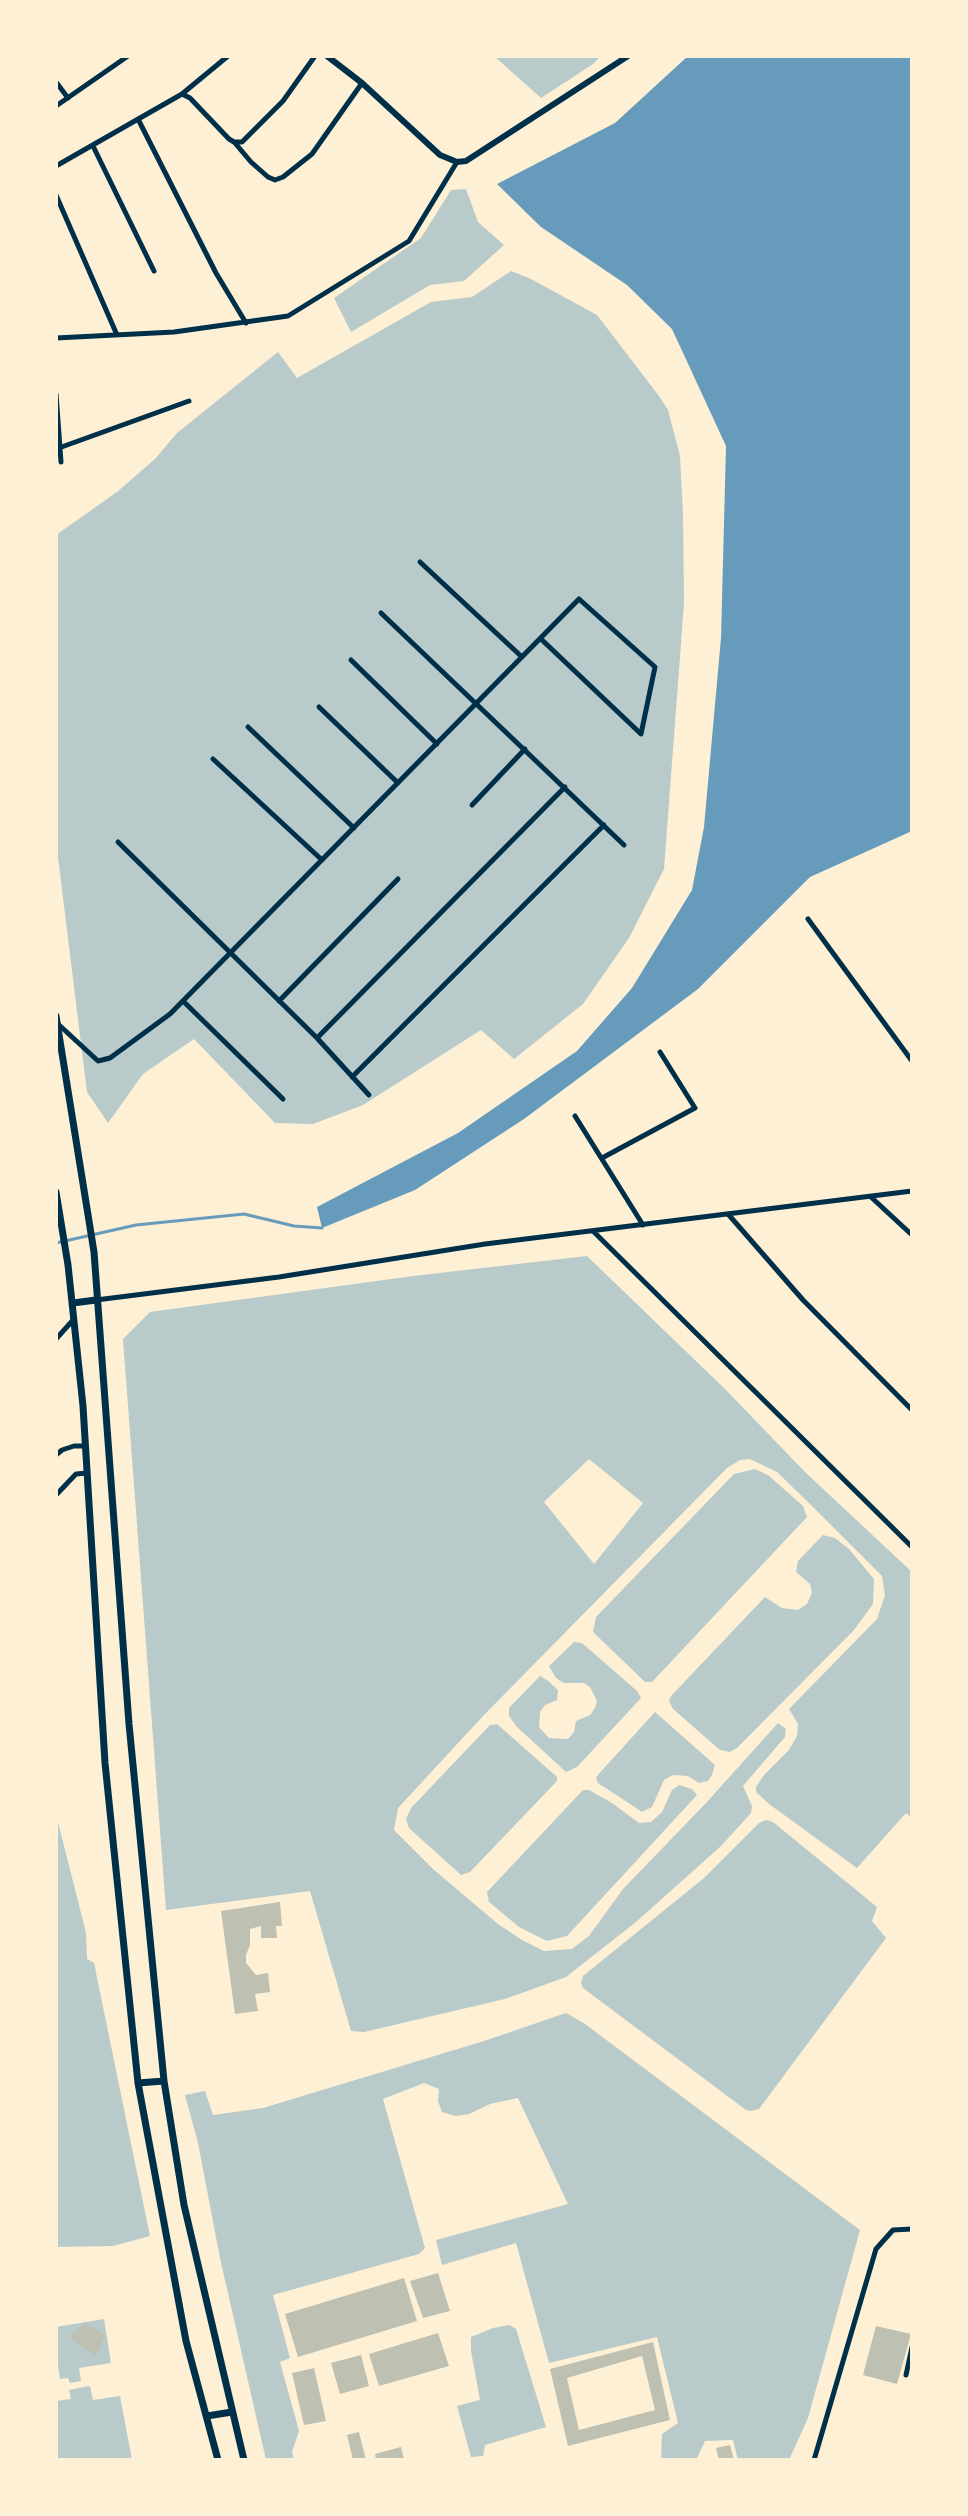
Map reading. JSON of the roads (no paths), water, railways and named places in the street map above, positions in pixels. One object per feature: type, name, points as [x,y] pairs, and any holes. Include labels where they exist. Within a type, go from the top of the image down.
[{"type":"main road","points":[[56,1016],[94,1252],[129,1724],[164,2081],[184,2205],[244,2460]]},
{"type":"main road","points":[[56,1192],[73,1303],[88,1473],[105,1763],[138,2083],[186,2341],[218,2460]]},
{"type":"main road","points":[[73,1303],[96,1300]]},
{"type":"main road","points":[[138,2083],[164,2081]]},
{"type":"main road","points":[[207,2416],[232,2412]]},
{"type":"street","points":[[56,166],[182,94],[228,56]]},
{"type":"street","points":[[234,142],[242,142],[283,101],[315,56]]},
{"type":"street","points":[[327,56],[362,83],[440,155],[457,162],[466,161],[628,56]]},
{"type":"street","points":[[56,106],[126,57]]},
{"type":"street","points":[[56,82],[68,98]]},
{"type":"street","points":[[182,94],[190,98],[260,172],[275,180],[312,154],[362,83]]},
{"type":"street","points":[[138,119],[216,273],[246,323]]},
{"type":"street","points":[[93,146],[154,271]]},
{"type":"street","points":[[56,338],[174,332],[288,316],[409,241],[457,162]]},
{"type":"street","points":[[56,195],[117,335]]},
{"type":"street","points":[[56,394],[61,462]]},
{"type":"street","points":[[58,448],[189,401]]},
{"type":"street","points":[[420,562],[522,657]]},
{"type":"street","points":[[57,1023],[98,1061],[110,1058],[170,1014],[579,599],[655,667],[641,734],[541,639]]},
{"type":"street","points":[[381,613],[624,845]]},
{"type":"street","points":[[351,660],[437,744]]},
{"type":"street","points":[[319,707],[398,783]]},
{"type":"street","points":[[248,727],[354,828]]},
{"type":"street","points":[[472,805],[525,749]]},
{"type":"street","points":[[213,759],[322,860]]},
{"type":"street","points":[[317,1038],[565,787]]},
{"type":"street","points":[[352,1077],[604,825]]},
{"type":"street","points":[[118,842],[317,1038],[369,1095]]},
{"type":"street","points":[[279,1001],[398,879]]},
{"type":"street","points":[[808,919],[912,1061]]},
{"type":"street","points":[[183,1001],[283,1099]]},
{"type":"street","points":[[602,1158],[695,1108],[660,1052]]},
{"type":"street","points":[[575,1116],[643,1225]]},
{"type":"street","points":[[96,1300],[279,1277],[485,1244],[912,1191]]},
{"type":"street","points":[[871,1197],[912,1235]]},
{"type":"street","points":[[728,1214],[803,1300],[912,1410]]},
{"type":"street","points":[[594,1231],[912,1547]]},
{"type":"street","points":[[56,1339],[74,1319]]},
{"type":"street","points":[[56,1455],[59,1449],[86,1446]]},
{"type":"street","points":[[56,1495],[76,1474],[88,1473]]},
{"type":"street","points":[[814,2460],[876,2249],[893,2230],[912,2229]]},
{"type":"street","points":[[906,2375],[912,2347]]},
{"type":"water","points":[[688,56],[912,56],[912,831],[810,877],[698,989],[524,1119],[415,1190],[322,1228],[317,1207],[458,1133],[577,1051],[632,988],[692,890],[704,827],[721,638],[726,446],[672,329],[627,285],[541,227],[497,184],[615,123]]},
{"type":"waterway","points":[[56,1243],[136,1225],[244,1214],[294,1226],[322,1228]]}]
